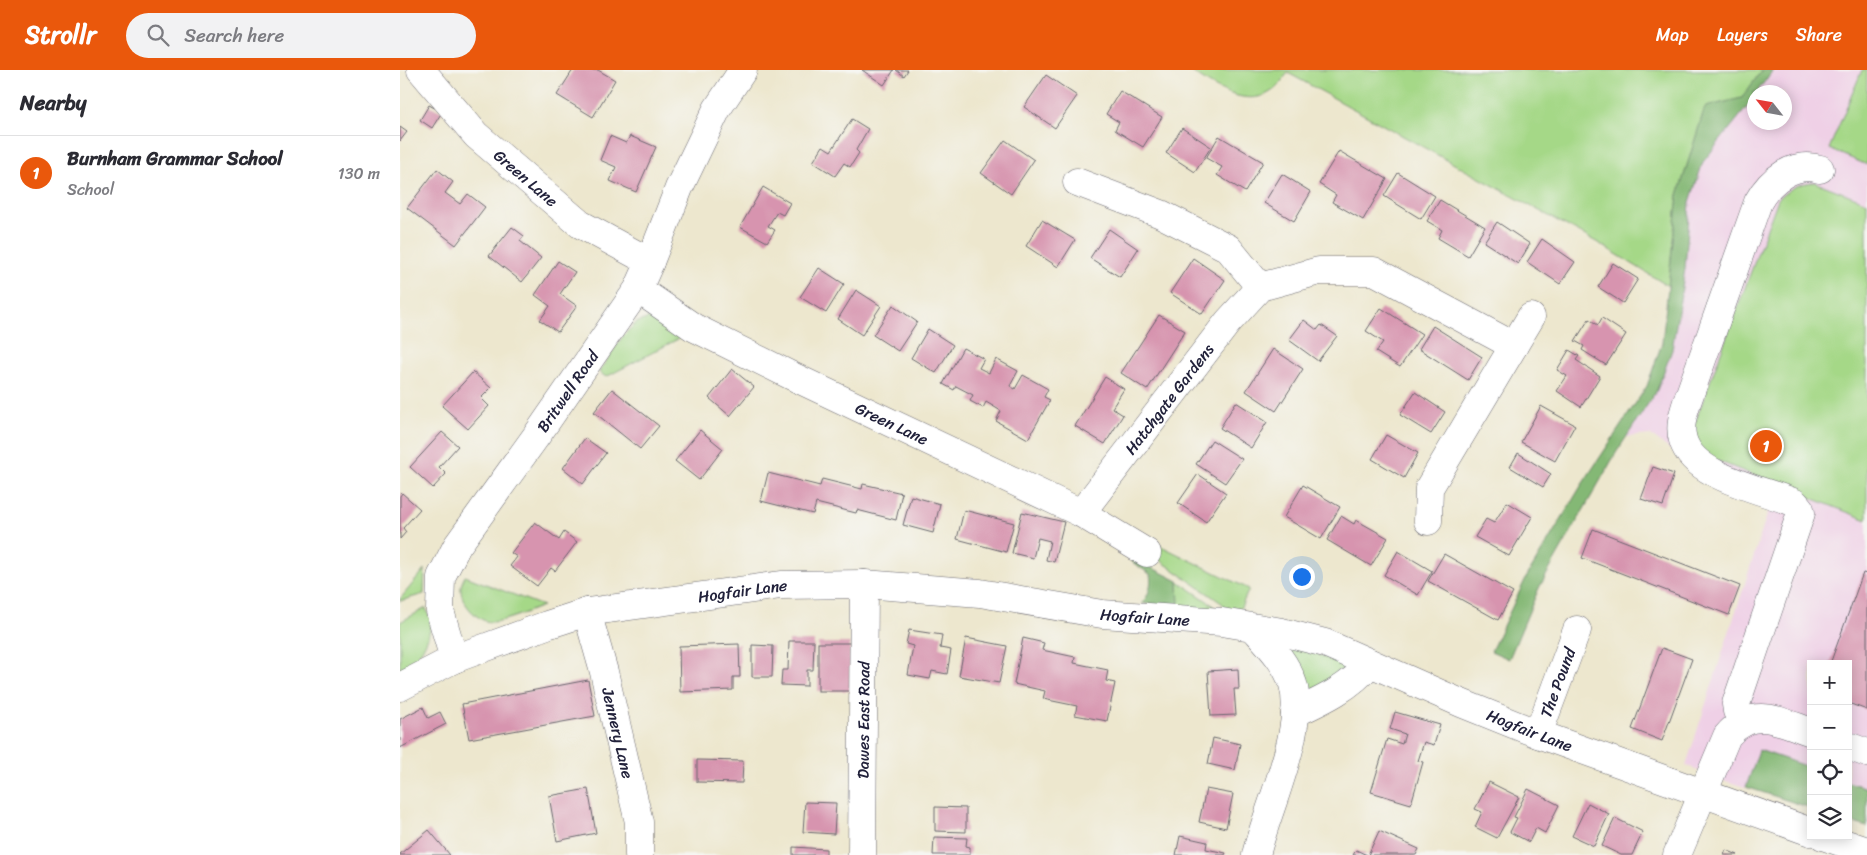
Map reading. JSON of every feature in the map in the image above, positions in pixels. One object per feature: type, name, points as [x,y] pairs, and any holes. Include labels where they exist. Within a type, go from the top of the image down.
[{"type":"street","name":"Green Lane","points":[[421,70],[476,135],[580,224],[650,262]]},
{"type":"street","name":"Britwell Road","points":[[454,659],[440,611],[441,577],[457,546],[638,289],[679,188],[717,110],[743,70]]},
{"type":"street","points":[[1743,722],[1737,711],[1736,704],[1801,513],[1795,503],[1718,475],[1704,467],[1686,447],[1683,440],[1682,421],[1687,402],[1758,202],[1770,185],[1785,173],[1804,166],[1820,169]]},
{"type":"street","points":[[1077,182],[1161,214],[1228,248],[1260,287],[1318,271],[1374,271],[1514,346]]},
{"type":"street","name":"Hatchgate Gardens","points":[[1081,513],[1228,322],[1260,287]]},
{"type":"street","name":"Green Lane","points":[[638,289],[694,327],[792,376],[1081,513],[1147,553]]},
{"type":"street","points":[[1428,521],[1428,488],[1531,317]]},
{"type":"street","name":"Hogfair Lane","points":[[454,659],[547,624],[587,612],[780,585],[864,584],[980,593],[1102,614],[1222,622],[1302,636],[1324,643],[1461,703],[1538,734],[1807,831]]},
{"type":"street","name":"Dawes East Road","points":[[862,855],[864,584]]},
{"type":"street","name":"Jennery Lane","points":[[587,612],[604,672],[639,822],[639,855]]},
{"type":"street","points":[[1254,628],[1277,654],[1288,672],[1293,684],[1295,713],[1287,756],[1256,855]]},
{"type":"street","name":"The Pound","points":[[1538,734],[1577,630]]},
{"type":"street","points":[[400,687],[454,659]]},
{"type":"street","points":[[1295,713],[1345,686],[1360,676],[1370,663]]},
{"type":"street","points":[[1677,855],[1727,736],[1743,722],[1763,717],[1807,731]]},
{"type":"street","points":[[1852,747],[1867,753]]},
{"type":"street","points":[[1834,840],[1867,852]]},
{"type":"shaded area","points":[[1773,70],[1867,70],[1867,827],[1852,822],[1852,660],[1807,660],[1807,807],[1710,776],[1686,765],[1770,506],[1678,455],[1650,435],[1627,437],[1657,390],[1685,269],[1690,202],[1703,162],[1747,106],[1747,130],[1792,130],[1792,85],[1762,85]]},
{"type":"green space","points":[[1189,70],[1762,70],[1751,85],[1747,85],[1747,91],[1742,98],[1705,107],[1678,195],[1668,286],[1600,244],[1288,73],[1276,88],[1265,95],[1254,98],[1231,94]]},
{"type":"green space","points":[[1762,70],[1773,70],[1762,85],[1751,85]]},
{"type":"green space","points":[[1862,70],[1867,70],[1867,165],[1829,149]]},
{"type":"green space","points":[[1747,91],[1747,107],[1703,162],[1690,202],[1685,269],[1672,350],[1657,390],[1616,453],[1539,588],[1509,659],[1491,651],[1526,578],[1581,486],[1647,386],[1662,343],[1678,195],[1705,107],[1742,98]]},
{"type":"green space","points":[[1815,182],[1867,202],[1867,520],[1705,456],[1691,433],[1778,199],[1795,187]]},
{"type":"green space","points":[[654,316],[690,331],[606,377],[599,372],[623,336],[636,323]]},
{"type":"green space","points":[[1157,544],[1249,589],[1238,614],[1227,612],[1223,604],[1151,554]]},
{"type":"green space","points":[[1129,560],[1139,561],[1178,581],[1179,609],[1142,603],[1149,590],[1150,574]]},
{"type":"green space","points":[[425,569],[424,594],[400,601],[400,599]]},
{"type":"green space","points":[[465,576],[543,606],[503,620],[486,621],[471,611],[464,600],[461,588]]},
{"type":"green space","points":[[1178,581],[1213,605],[1217,611],[1179,609]]},
{"type":"green space","points":[[426,608],[430,619],[430,626],[426,642],[412,663],[400,673],[400,622]]},
{"type":"green space","points":[[1294,645],[1345,665],[1345,668],[1318,688],[1312,690],[1307,686],[1288,648]]},
{"type":"green space","points":[[1759,750],[1807,767],[1807,807],[1746,787]]},
{"type":"green space","points":[[1852,783],[1867,788],[1867,827],[1852,822]]},
{"type":"building","points":[[573,70],[598,70],[615,80],[593,117],[557,95]]},
{"type":"building","points":[[862,70],[894,70],[884,85]]},
{"type":"building","points":[[896,70],[908,70],[904,76]]},
{"type":"building","points":[[1046,75],[1077,96],[1055,128],[1024,107]]},
{"type":"building","points":[[1120,91],[1162,117],[1143,147],[1115,130],[1119,122],[1106,114]]},
{"type":"building","points":[[429,105],[442,112],[432,128],[420,120]]},
{"type":"building","points":[[852,119],[868,129],[856,150],[859,153],[850,167],[844,163],[835,176],[813,162],[823,146],[831,151]]},
{"type":"building","points":[[400,127],[407,132],[400,141]]},
{"type":"building","points":[[1182,128],[1211,147],[1195,172],[1166,153]]},
{"type":"building","points":[[610,136],[626,143],[630,136],[656,147],[636,192],[610,181],[616,167],[600,160]]},
{"type":"building","points":[[1219,136],[1263,162],[1245,192],[1217,175],[1222,167],[1206,158]]},
{"type":"building","points":[[1005,140],[1034,160],[1011,194],[981,173]]},
{"type":"building","points":[[1339,151],[1387,179],[1363,220],[1332,202],[1336,195],[1319,184]]},
{"type":"building","points":[[437,169],[453,182],[445,193],[460,204],[468,194],[485,207],[456,245],[407,208]]},
{"type":"building","points":[[1398,173],[1435,196],[1421,219],[1384,196]]},
{"type":"building","points":[[1282,174],[1311,192],[1294,221],[1264,203]]},
{"type":"building","points":[[763,187],[790,203],[783,215],[777,212],[768,226],[775,230],[767,242],[740,227]]},
{"type":"building","points":[[1440,200],[1485,227],[1468,256],[1438,238],[1442,230],[1427,221]]},
{"type":"building","points":[[1042,220],[1075,240],[1058,267],[1026,246]]},
{"type":"building","points":[[1497,222],[1530,244],[1518,264],[1484,242]]},
{"type":"building","points":[[512,227],[524,236],[520,241],[541,258],[522,282],[489,256]]},
{"type":"building","points":[[1109,229],[1138,249],[1120,277],[1090,258]]},
{"type":"building","points":[[1542,239],[1575,262],[1560,284],[1527,262]]},
{"type":"building","points":[[1193,258],[1225,280],[1202,314],[1170,293]]},
{"type":"building","points":[[558,261],[575,272],[560,294],[577,306],[558,332],[540,320],[550,306],[535,295]]},
{"type":"building","points":[[1613,263],[1638,279],[1623,303],[1598,287]]},
{"type":"building","points":[[819,268],[844,284],[826,313],[800,297]]},
{"type":"building","points":[[856,290],[881,306],[862,335],[838,319]]},
{"type":"building","points":[[893,305],[917,322],[898,351],[873,335]]},
{"type":"building","points":[[1381,308],[1422,334],[1400,367],[1376,352],[1383,342],[1366,331]]},
{"type":"building","points":[[1159,315],[1185,331],[1147,390],[1121,373]]},
{"type":"building","points":[[1602,318],[1626,334],[1606,365],[1582,350],[1584,346],[1575,341],[1589,319],[1598,325]]},
{"type":"building","points":[[1304,320],[1317,330],[1321,325],[1337,336],[1318,361],[1289,340]]},
{"type":"building","points":[[1433,326],[1482,357],[1468,380],[1419,349]]},
{"type":"building","points":[[928,329],[953,345],[936,373],[911,358]]},
{"type":"building","points":[[963,348],[984,359],[979,368],[989,373],[996,359],[1018,371],[1010,386],[1015,389],[1023,375],[1048,389],[1044,397],[1050,400],[1028,439],[996,421],[1001,411],[986,402],[983,408],[970,401],[973,395],[956,386],[954,390],[943,384]]},
{"type":"building","points":[[1273,349],[1303,369],[1276,411],[1246,391]]},
{"type":"building","points":[[1569,350],[1579,356],[1576,360],[1600,376],[1581,407],[1557,391],[1567,376],[1557,370]]},
{"type":"building","points":[[732,369],[754,387],[730,416],[709,398]]},
{"type":"building","points":[[473,372],[491,388],[481,398],[489,406],[468,429],[442,406]]},
{"type":"building","points":[[1105,377],[1124,389],[1112,408],[1123,415],[1105,444],[1075,426]]},
{"type":"building","points":[[612,389],[659,426],[640,449],[594,412]]},
{"type":"building","points":[[1415,392],[1445,412],[1431,434],[1400,415]]},
{"type":"building","points":[[1236,402],[1267,422],[1251,448],[1220,428]]},
{"type":"building","points":[[1541,406],[1575,425],[1555,461],[1521,442]]},
{"type":"building","points":[[700,430],[723,449],[699,480],[675,461]]},
{"type":"building","points":[[442,432],[458,446],[439,467],[446,474],[433,488],[410,467]]},
{"type":"building","points":[[1386,435],[1418,453],[1404,478],[1372,459]]},
{"type":"building","points":[[585,438],[606,453],[583,484],[563,468]]},
{"type":"building","points":[[1212,440],[1242,459],[1225,483],[1196,464]]},
{"type":"building","points":[[1518,453],[1551,474],[1543,487],[1510,467]]},
{"type":"building","points":[[1653,467],[1674,474],[1663,506],[1641,499]]},
{"type":"building","points":[[768,473],[820,486],[822,479],[862,489],[863,484],[902,493],[896,520],[857,510],[856,513],[816,503],[813,514],[761,501]]},
{"type":"building","points":[[1198,474],[1226,493],[1206,522],[1178,503]]},
{"type":"building","points":[[1303,485],[1340,507],[1321,539],[1284,517]]},
{"type":"building","points":[[402,493],[420,509],[403,528],[406,532],[400,539],[400,496]]},
{"type":"building","points":[[911,496],[940,504],[933,533],[903,525]]},
{"type":"building","points":[[1507,502],[1532,517],[1509,556],[1475,537],[1486,519],[1494,523]]},
{"type":"building","points":[[964,510],[1014,523],[1006,552],[957,539]]},
{"type":"building","points":[[1022,512],[1064,522],[1054,562],[1046,560],[1050,541],[1038,538],[1033,558],[1012,553]]},
{"type":"building","points":[[1341,516],[1354,524],[1356,520],[1388,538],[1371,566],[1327,540]]},
{"type":"building","points":[[535,522],[559,540],[564,532],[577,542],[555,571],[551,568],[537,586],[510,566],[517,557],[511,553]]},
{"type":"building","points":[[1593,529],[1740,586],[1729,615],[1582,558]]},
{"type":"building","points":[[1398,551],[1432,571],[1418,595],[1384,575]]},
{"type":"building","points":[[1444,554],[1513,593],[1498,620],[1428,581]]},
{"type":"building","points":[[1863,573],[1867,574],[1867,710],[1852,704],[1852,660],[1831,660]]},
{"type":"building","points":[[909,630],[942,635],[940,648],[951,650],[947,674],[932,671],[930,679],[908,675],[913,646],[906,644]]},
{"type":"building","points":[[966,638],[1007,646],[999,683],[959,676]]},
{"type":"building","points":[[1023,638],[1044,643],[1042,650],[1075,657],[1074,663],[1108,670],[1106,681],[1115,683],[1107,721],[1075,715],[1077,706],[1043,699],[1045,691],[1014,684]]},
{"type":"building","points":[[789,641],[814,641],[813,670],[807,670],[807,686],[781,685],[782,670],[788,670]]},
{"type":"building","points":[[818,643],[850,643],[850,691],[818,691]]},
{"type":"building","points":[[739,644],[740,677],[733,677],[733,690],[680,692],[679,646]]},
{"type":"building","points":[[752,645],[773,646],[772,677],[752,677]]},
{"type":"building","points":[[1662,648],[1692,659],[1662,741],[1632,729]]},
{"type":"building","points":[[1238,669],[1239,689],[1234,689],[1236,715],[1211,716],[1208,671]]},
{"type":"building","points":[[588,680],[595,716],[469,739],[462,704]]},
{"type":"building","points":[[423,707],[428,718],[440,712],[446,724],[400,748],[400,719]]},
{"type":"building","points":[[1395,712],[1440,725],[1434,745],[1424,742],[1418,761],[1423,762],[1411,804],[1371,792],[1387,739],[1402,744],[1405,734],[1390,729]]},
{"type":"building","points":[[1213,738],[1240,744],[1235,770],[1208,764]]},
{"type":"building","points":[[697,760],[743,761],[742,783],[697,782]]},
{"type":"building","points":[[1489,782],[1519,797],[1497,838],[1475,827],[1482,812],[1475,809]]},
{"type":"building","points":[[588,789],[596,833],[557,841],[549,796]]},
{"type":"building","points":[[1206,789],[1233,794],[1226,828],[1199,822]]},
{"type":"building","points":[[1528,789],[1559,805],[1545,833],[1536,828],[1529,842],[1510,832],[1517,818],[1514,817]]},
{"type":"building","points":[[805,802],[836,803],[834,834],[803,832]]},
{"type":"building","points":[[1588,803],[1609,814],[1594,846],[1572,836]]},
{"type":"building","points":[[935,807],[966,808],[966,832],[935,831]]},
{"type":"building","points":[[1615,818],[1643,832],[1632,855],[1621,855],[1602,846]]},
{"type":"building","points":[[429,830],[450,855],[400,855],[400,854]]},
{"type":"building","points":[[1379,831],[1419,849],[1416,855],[1368,855]]},
{"type":"building","points":[[1180,836],[1207,842],[1206,849],[1226,853],[1225,855],[1176,855]]},
{"type":"building","points":[[934,837],[967,838],[966,846],[970,847],[970,855],[933,855]]},
{"type":"building","points":[[793,847],[826,849],[826,855],[793,855]]},
{"type":"building","points":[[1356,850],[1367,855],[1353,855]]},
{"type":"building","points":[[1726,850],[1738,855],[1724,855]]},
{"type":"place","name":"Burnham Grammar School","points":[[1766,446]]}]
